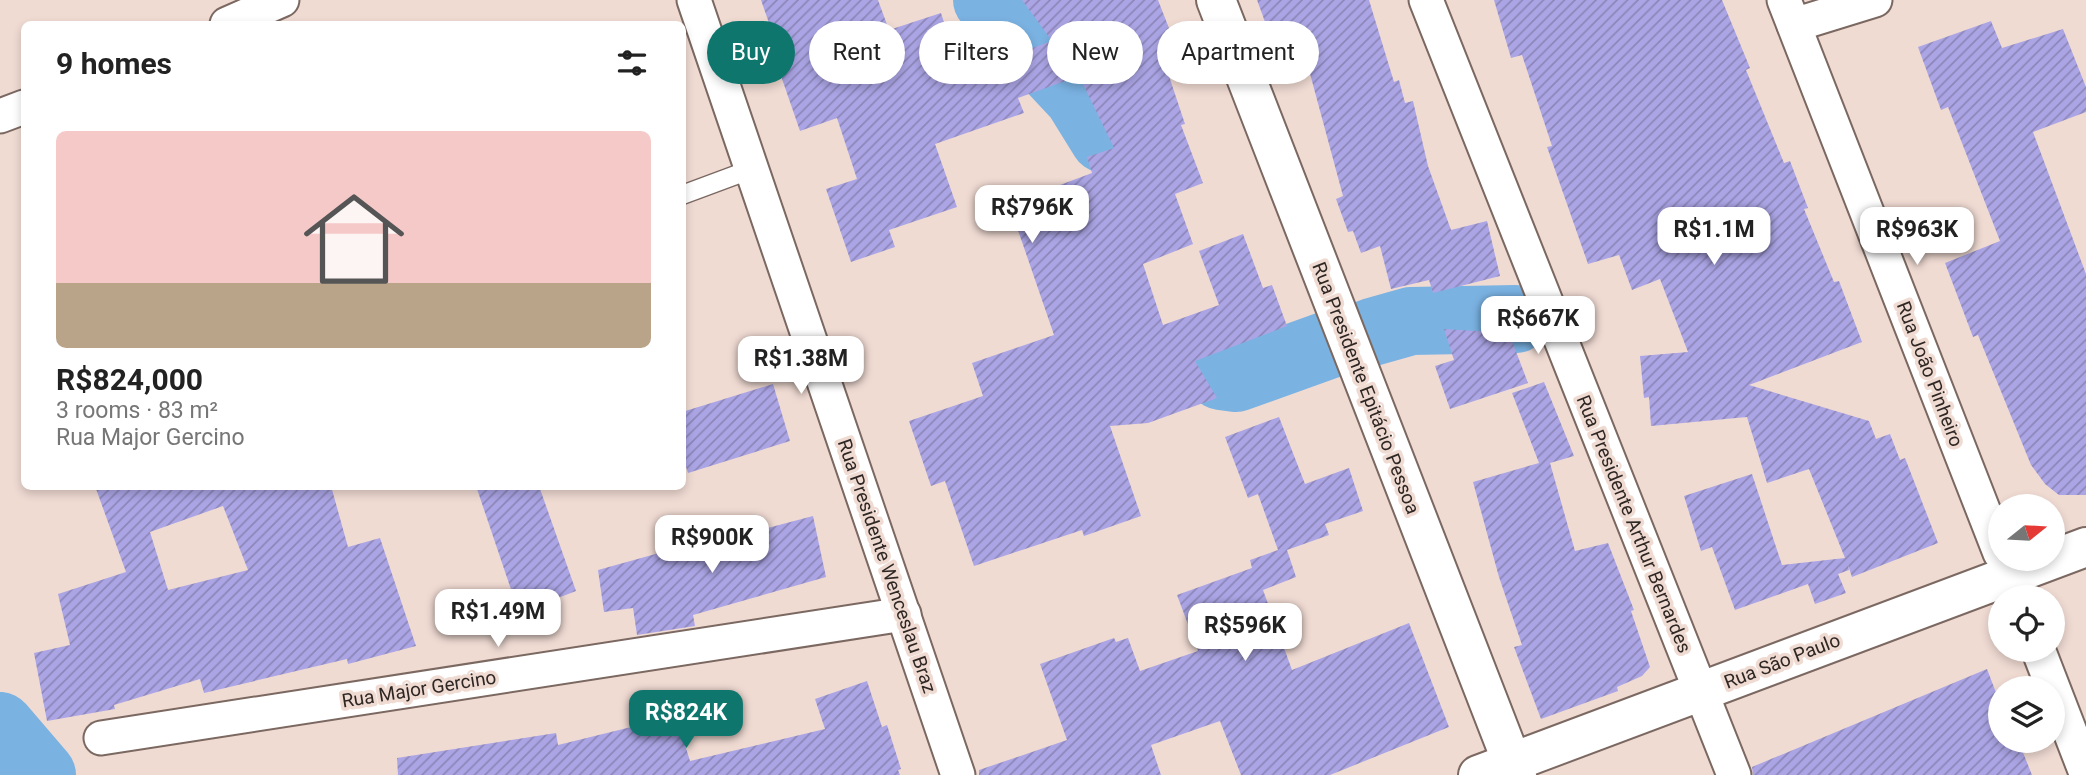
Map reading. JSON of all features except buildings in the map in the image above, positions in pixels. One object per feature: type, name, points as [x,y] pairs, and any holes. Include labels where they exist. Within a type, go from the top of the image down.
[{"type":"street","points":[[235,21],[282,0]]},
{"type":"street","name":"Rua Presidente Wenceslau Braz","points":[[694,0],[958,775]]},
{"type":"street","name":"Rua Presidente Epitácio Pessoa","points":[[1216,0],[1502,771]]},
{"type":"street","name":"Rua Presidente Arthur Bernardes","points":[[1426,0],[1734,775]]},
{"type":"street","points":[[1789,13],[1875,0]]},
{"type":"street","name":"Rua João Pinheiro","points":[[1789,13],[1988,522]]},
{"type":"street","points":[[0,116],[21,108]]},
{"type":"street","name":"Rua São Paulo","points":[[2065,553],[2086,547]]},
{"type":"street","name":"Rua São Paulo","points":[[1502,771],[2007,571]]},
{"type":"street","name":"Rua Major Gercino","points":[[101,738],[904,614]]},
{"type":"street","points":[[2043,662],[2086,773]]},
{"type":"lane","points":[[686,194],[752,169]]},
{"type":"waterway","points":[[987,0],[1078,97],[1104,139]]},
{"type":"waterway","points":[[1372,332],[1411,321],[1516,319]]},
{"type":"waterway","points":[[1221,376],[1236,378],[1328,345]]},
{"type":"waterway","points":[[0,726],[42,775]]}]
